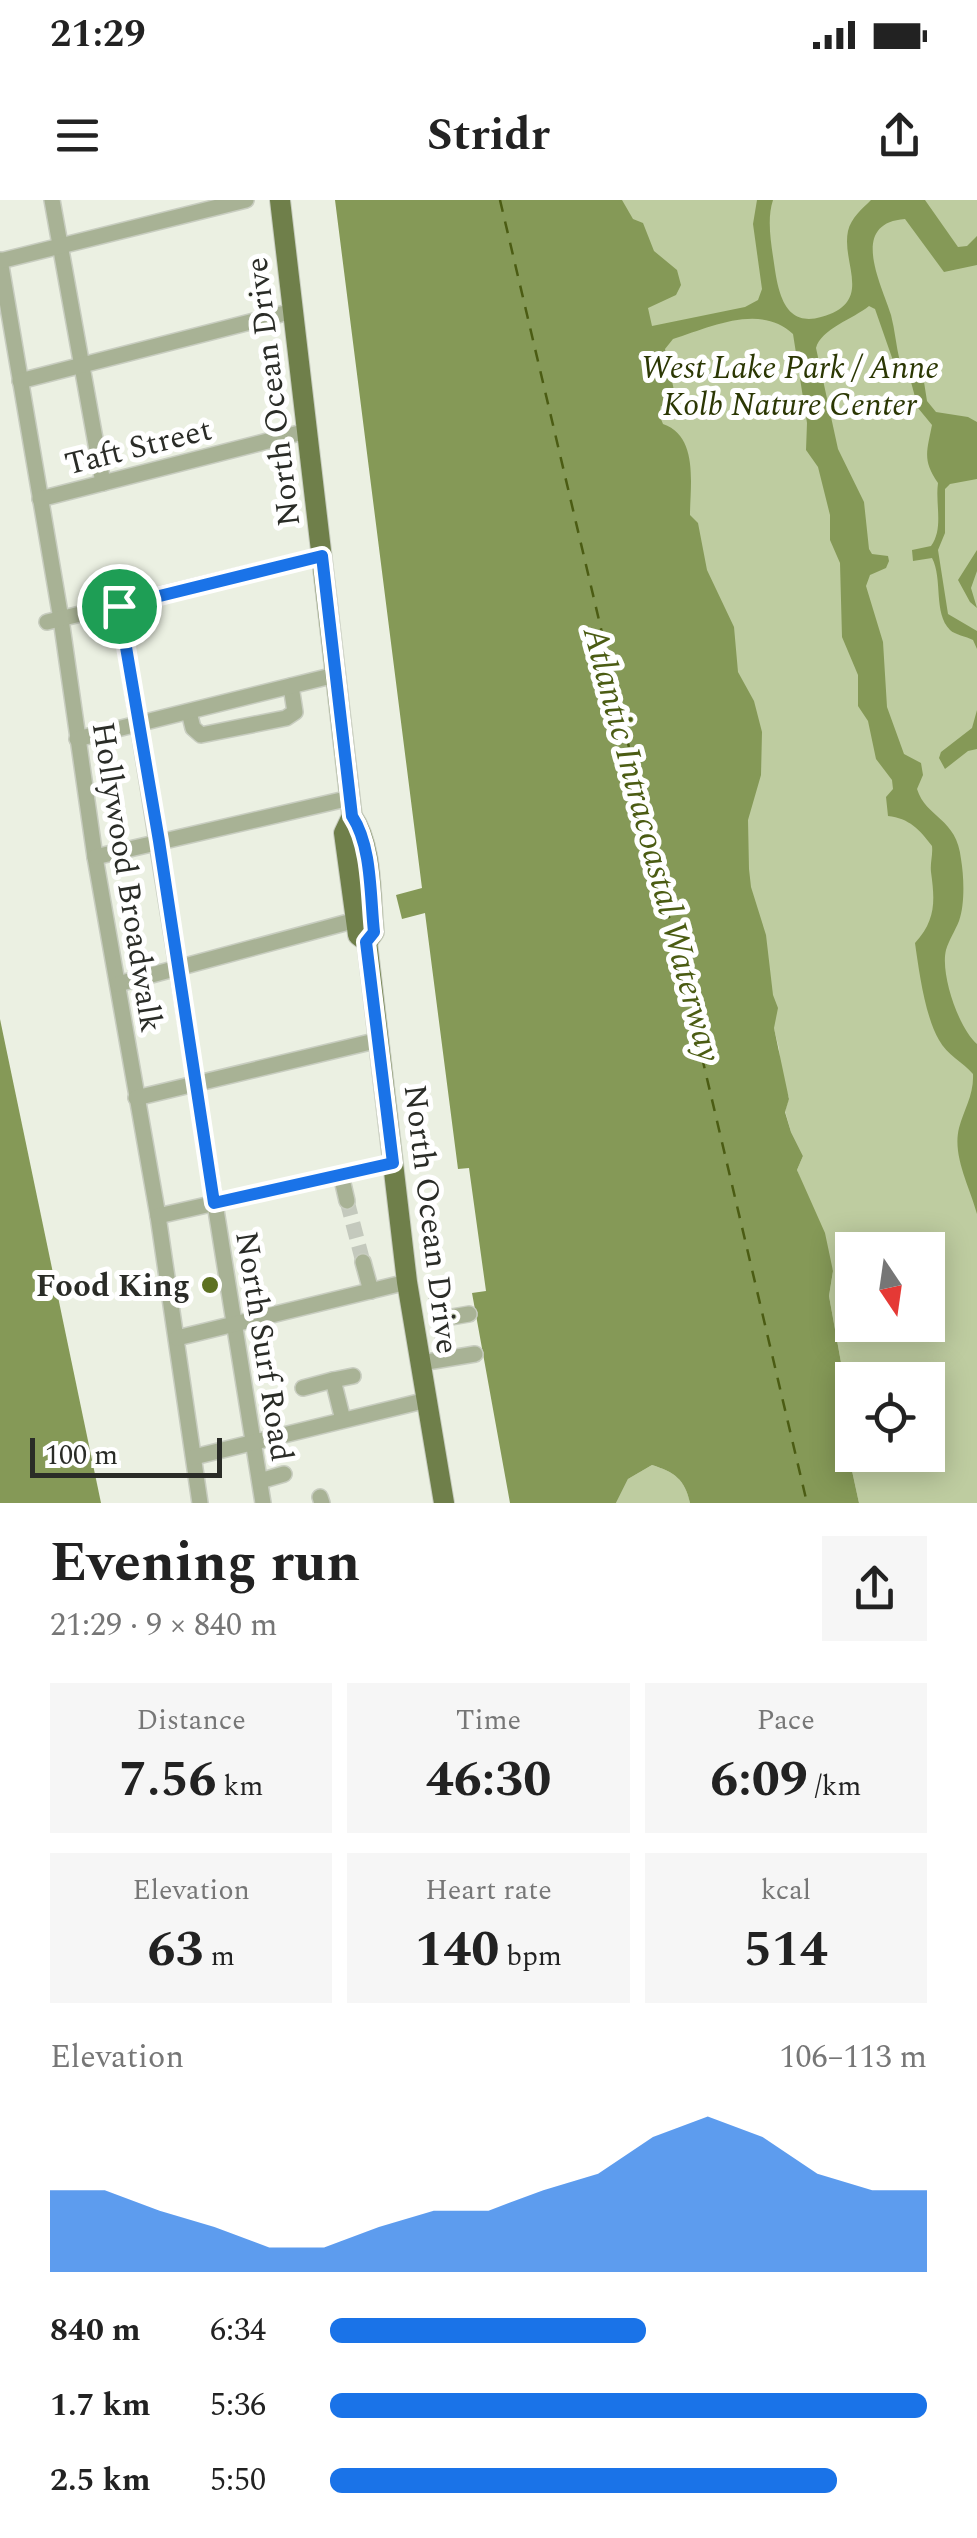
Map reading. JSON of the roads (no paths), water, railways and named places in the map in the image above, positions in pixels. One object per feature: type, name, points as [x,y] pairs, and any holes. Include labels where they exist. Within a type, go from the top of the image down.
[{"type":"main road","name":"North Ocean Drive","points":[[280,200],[351,807],[362,831],[374,932],[366,942]]},
{"type":"main road","name":"North Ocean Drive","points":[[351,807],[344,833],[358,935],[366,942],[407,1282],[444,1503]]},
{"type":"street","points":[[52,200],[103,483]]},
{"type":"street","points":[[170,200],[174,218]]},
{"type":"street","points":[[0,260],[246,200]]},
{"type":"street","name":"Hollywood Broadwalk","points":[[0,260],[40,499],[54,621],[158,1216],[200,1503]]},
{"type":"street","points":[[20,381],[293,311]]},
{"type":"street","name":"Taft Street","points":[[40,499],[307,431]]},
{"type":"street","points":[[54,621],[322,556]]},
{"type":"street","name":"North Surf Road","points":[[119,606],[263,1503]]},
{"type":"street","points":[[77,739],[335,675]]},
{"type":"street","points":[[189,712],[193,728],[202,735],[286,718],[295,712],[296,706],[290,686]]},
{"type":"street","points":[[95,856],[351,807]]},
{"type":"street","points":[[118,984],[356,920]]},
{"type":"street","points":[[136,1098],[379,1040]]},
{"type":"street","points":[[158,1216],[393,1163]]},
{"type":"street","points":[[341,1175],[347,1201]]},
{"type":"street","points":[[364,1262],[371,1291]]},
{"type":"street","points":[[176,1338],[407,1282]]},
{"type":"street","points":[[437,1300],[447,1358]]},
{"type":"street","points":[[440,1319],[469,1314]]},
{"type":"street","points":[[420,1363],[475,1354]]},
{"type":"street","points":[[302,1388],[353,1376]]},
{"type":"street","points":[[333,1380],[342,1420]]},
{"type":"street","points":[[194,1457],[427,1400]]},
{"type":"street","points":[[260,1481],[284,1474]]},
{"type":"water","name":"Atlantic Intracoastal Waterway","points":[[335,200],[622,200],[633,219],[643,223],[654,251],[677,270],[681,285],[676,295],[648,308],[652,326],[745,307],[758,300],[762,289],[753,224],[757,200],[773,200],[770,235],[778,287],[788,309],[806,319],[821,317],[847,302],[852,281],[848,231],[871,200],[925,200],[958,247],[967,246],[977,236],[977,265],[944,272],[905,219],[888,223],[878,231],[873,257],[900,362],[924,382],[927,401],[936,412],[977,422],[977,479],[950,484],[945,489],[945,533],[938,550],[948,614],[977,631],[977,649],[973,640],[952,632],[945,623],[932,558],[913,561],[912,550],[931,546],[937,532],[938,483],[927,455],[932,425],[918,408],[911,382],[897,372],[875,309],[869,306],[831,330],[816,348],[838,449],[864,502],[869,549],[872,554],[888,556],[889,561],[886,568],[870,575],[866,586],[883,642],[887,707],[904,754],[921,763],[923,775],[917,789],[921,799],[954,835],[961,859],[962,907],[945,960],[948,986],[958,1014],[977,1044],[977,1214],[957,1139],[973,1074],[946,1050],[934,1030],[915,943],[932,910],[932,846],[913,826],[888,816],[886,797],[893,789],[892,780],[876,759],[868,721],[858,706],[858,675],[842,637],[840,563],[830,540],[830,515],[818,467],[806,450],[807,423],[793,334],[766,320],[735,320],[673,339],[665,349],[675,395],[671,403],[661,406],[659,414],[687,450],[690,515],[698,523],[707,570],[734,627],[738,672],[754,701],[762,732],[761,775],[748,820],[751,887],[766,935],[778,1008],[774,1028],[789,1099],[785,1112],[803,1156],[797,1170],[825,1233],[833,1271],[829,1296],[841,1362],[835,1362],[835,1472],[852,1472],[859,1503],[690,1503],[677,1478],[652,1465],[628,1479],[616,1503],[510,1503],[472,1293],[486,1291],[469,1168],[458,1169],[425,913],[402,919],[396,895],[422,888]]},
{"type":"water","points":[[977,550],[977,571],[971,588],[977,608],[958,580]]},
{"type":"water","points":[[977,710],[977,749],[968,751],[945,769],[939,758],[941,752],[972,728]]},
{"type":"water","points":[[0,1019],[101,1503],[0,1503]]},
{"type":"tunnel","points":[[347,1201],[363,1262]]},
{"type":"place","name":"Food King","points":[[210,1285]]},
{"type":"park label","name":"West Lake Park / Anne Kolb Nature Center","points":[[790,386]]}]
